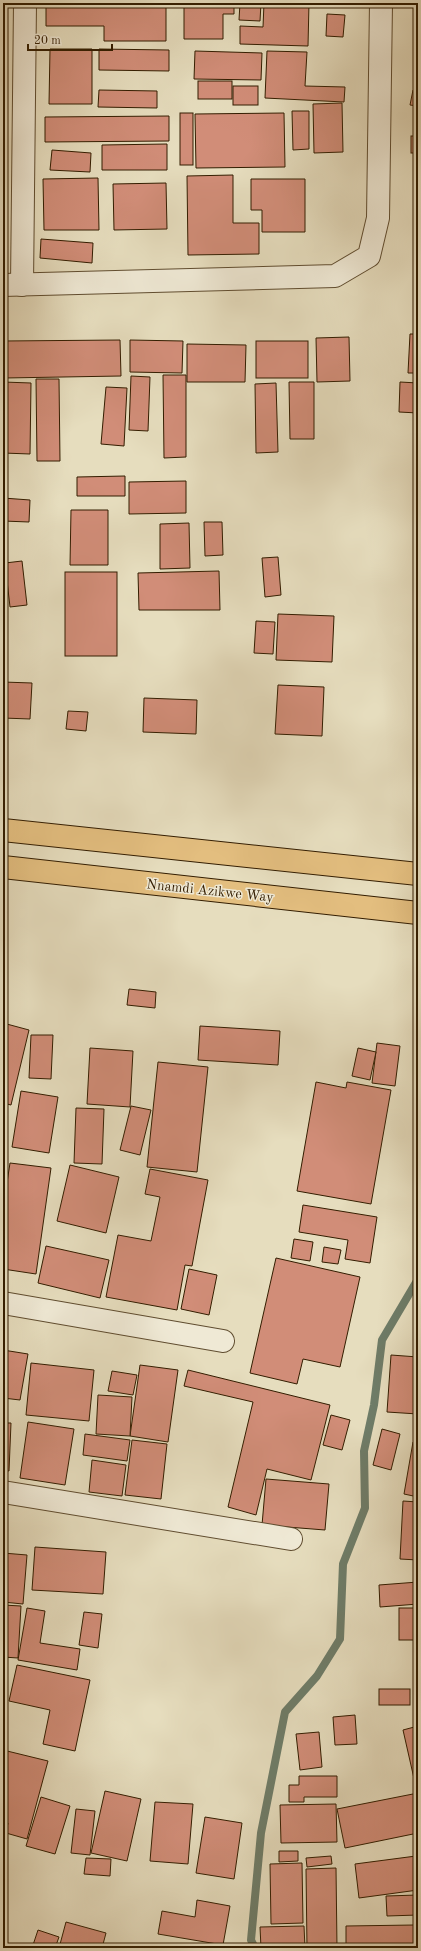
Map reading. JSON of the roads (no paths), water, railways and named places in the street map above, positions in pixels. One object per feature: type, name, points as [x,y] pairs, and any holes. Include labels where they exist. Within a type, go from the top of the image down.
[{"type":"highway","points":[[3,830],[418,874]]},
{"type":"highway","name":"Nnamdi Azikwe Way","points":[[3,867],[418,913]]},
{"type":"street","points":[[25,3],[12,285],[335,276],[369,256],[378,218],[381,3]]},
{"type":"street","points":[[3,1303],[224,1341]]},
{"type":"street","points":[[3,1492],[292,1540]]},
{"type":"waterway","points":[[255,1948],[251,1940],[261,1833],[285,1712],[317,1676],[340,1639],[343,1564],[365,1508],[364,1451],[374,1405],[382,1340],[418,1279]]}]
